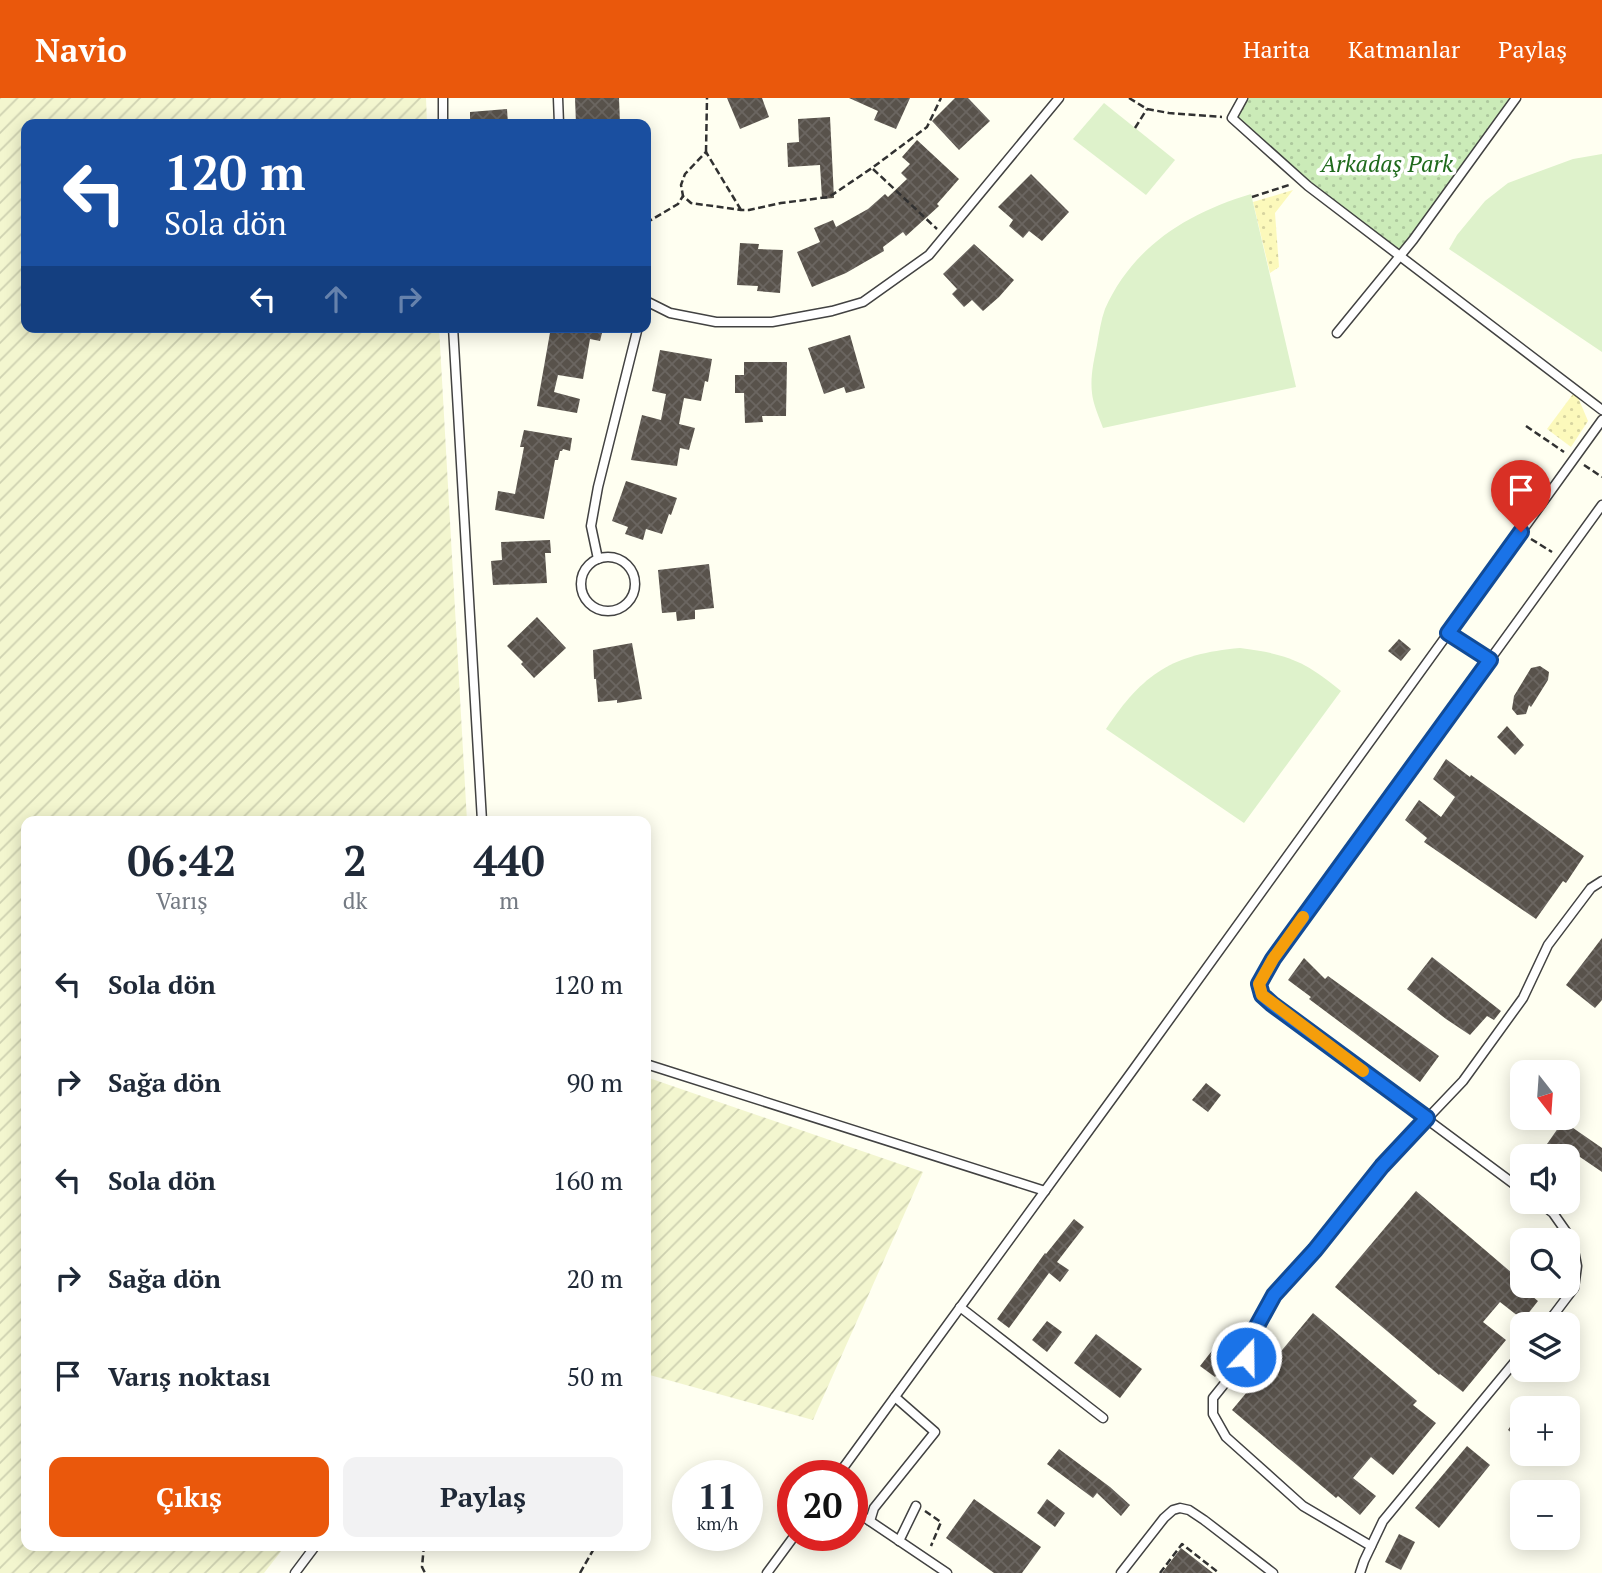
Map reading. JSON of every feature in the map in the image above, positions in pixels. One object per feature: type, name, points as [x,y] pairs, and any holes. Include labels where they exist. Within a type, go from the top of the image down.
[{"type":"lane","points":[[443,98],[443,119]]},
{"type":"lane","points":[[558,98],[559,119]]},
{"type":"lane","points":[[651,304],[670,313],[716,322],[772,322],[832,311],[863,302],[929,255],[1059,98]]},
{"type":"lane","points":[[1242,98],[1232,118],[1303,180],[1602,410]]},
{"type":"lane","points":[[1337,333],[1401,255],[1516,98]]},
{"type":"lane","points":[[453,333],[482,816]]},
{"type":"lane","points":[[598,559],[592,526],[598,487],[636,333]]},
{"type":"lane","points":[[849,1460],[1602,420]]},
{"type":"lane","points":[[1510,1181],[1272,1004],[1262,995],[1259,984],[1273,959],[1602,505]]},
{"type":"lane","points":[[615,558],[631,570],[635,582],[634,591],[621,608],[598,608],[583,594],[581,579],[590,564],[598,559],[615,558]]},
{"type":"lane","points":[[1448,633],[1490,660]]},
{"type":"lane","points":[[1371,1546],[1303,1506],[1226,1437],[1213,1414],[1213,1398],[1246,1357],[1252,1335],[1274,1295],[1315,1250],[1382,1166],[1463,1081],[1523,998],[1548,945],[1591,888],[1602,881]]},
{"type":"lane","points":[[651,1066],[1045,1191]]},
{"type":"lane","points":[[1554,1214],[1572,1240],[1577,1266],[1574,1288],[1556,1312]]},
{"type":"lane","points":[[960,1307],[1103,1418]]},
{"type":"lane","points":[[1360,1573],[1383,1521],[1510,1368]]},
{"type":"lane","points":[[895,1396],[935,1432],[874,1508],[870,1521],[947,1573]]},
{"type":"lane","points":[[899,1541],[916,1506]]},
{"type":"lane","points":[[1121,1573],[1164,1518],[1180,1508],[1189,1510],[1204,1520],[1273,1573]]},
{"type":"lane","points":[[295,1573],[312,1551]]},
{"type":"lane","points":[[767,1573],[783,1551]]},
{"type":"path","points":[[707,98],[706,152],[740,210]]},
{"type":"path","points":[[706,152],[685,174],[681,185],[683,195],[691,203],[740,210],[829,197],[927,127],[941,98]]},
{"type":"path","points":[[1129,98],[1147,109],[1232,118]]},
{"type":"path","points":[[1135,128],[1147,109]]},
{"type":"path","points":[[872,168],[945,236]]},
{"type":"path","points":[[1252,197],[1303,180]]},
{"type":"path","points":[[651,220],[678,205],[683,195]]},
{"type":"path","points":[[1526,426],[1602,477]]},
{"type":"path","points":[[1521,532],[1552,552]]},
{"type":"path","points":[[1160,1573],[1182,1544],[1219,1573]]},
{"type":"path","points":[[423,1551],[422,1567],[425,1573]]},
{"type":"path","points":[[580,1573],[593,1551]]},
{"type":"green space","points":[[0,98],[426,98],[427,119],[21,119],[21,333],[439,333],[467,816],[21,816],[21,1551],[281,1551],[264,1573],[0,1573]]},
{"type":"green space","name":"Arkadaş Park","points":[[1240,98],[1516,98],[1401,255],[1308,186],[1232,118]]},
{"type":"green space","points":[[1104,103],[1175,160],[1146,195],[1073,139]]},
{"type":"green space","points":[[1602,154],[1602,352],[1449,249],[1485,201],[1508,183],[1573,159]]},
{"type":"green space","points":[[1251,194],[1296,387],[1103,428],[1093,397],[1092,375],[1102,318],[1117,287],[1131,267],[1165,235],[1206,211]]},
{"type":"green space","points":[[1240,648],[1295,660],[1317,672],[1341,691],[1244,823],[1106,729],[1133,694],[1162,670],[1196,655]]},
{"type":"green space","points":[[651,1079],[923,1172],[813,1420],[651,1375]]},
{"type":"sand","points":[[1293,190],[1275,213],[1279,267],[1270,273],[1253,202]]},
{"type":"sand","points":[[1573,394],[1577,395],[1588,421],[1571,447],[1547,429]]},
{"type":"building","points":[[575,98],[619,98],[620,119],[576,119]]},
{"type":"building","points":[[727,98],[762,98],[769,117],[740,129]]},
{"type":"building","points":[[849,98],[910,98],[896,129],[874,120],[878,111]]},
{"type":"building","points":[[955,98],[968,98],[990,121],[959,150],[932,121]]},
{"type":"building","points":[[507,109],[508,119],[470,119],[470,112]]},
{"type":"building","points":[[830,117],[834,198],[822,199],[820,165],[788,167],[787,143],[799,142],[798,119]]},
{"type":"building","points":[[917,140],[959,179],[937,204],[939,206],[906,236],[903,232],[883,247],[884,251],[846,273],[812,287],[797,252],[820,242],[814,228],[833,220],[836,227],[868,209],[885,194],[888,197],[907,179],[901,173],[910,164],[902,157]]},
{"type":"building","points":[[1031,174],[1069,212],[1042,241],[1029,231],[1023,238],[1009,226],[1013,220],[998,207]]},
{"type":"building","points":[[740,243],[759,244],[758,249],[783,250],[780,293],[757,291],[758,286],[737,285]]},
{"type":"building","points":[[974,244],[1014,280],[983,311],[972,300],[964,307],[952,294],[957,289],[943,274]]},
{"type":"building","points":[[550,333],[602,333],[600,341],[590,339],[583,379],[558,375],[554,392],[580,399],[577,413],[537,406]]},
{"type":"building","points":[[850,335],[865,388],[846,393],[844,387],[824,394],[808,348]]},
{"type":"building","points":[[660,350],[712,359],[701,401],[684,398],[679,424],[695,428],[689,450],[680,448],[677,466],[631,460],[642,415],[661,420],[666,394],[652,391]]},
{"type":"building","points":[[744,362],[787,362],[786,416],[762,416],[763,422],[745,423],[744,393],[735,393],[735,375],[744,375]]},
{"type":"building","points":[[524,430],[572,438],[570,451],[563,449],[558,460],[555,460],[544,519],[495,510],[498,491],[515,494],[524,447],[520,447]]},
{"type":"building","points":[[626,481],[677,498],[662,534],[646,529],[643,540],[625,534],[628,527],[612,521]]},
{"type":"building","points":[[550,540],[551,553],[545,553],[547,583],[493,585],[491,561],[502,560],[501,542]]},
{"type":"building","points":[[709,564],[714,608],[695,610],[695,619],[677,621],[676,612],[662,613],[658,570]]},
{"type":"building","points":[[537,617],[566,648],[534,678],[507,646]]},
{"type":"building","points":[[1399,639],[1411,649],[1401,661],[1388,651]]},
{"type":"building","points":[[632,643],[642,699],[617,703],[617,700],[598,702],[593,650]]},
{"type":"building","points":[[1540,666],[1549,672],[1548,680],[1531,707],[1529,705],[1526,714],[1517,715],[1512,709],[1514,696],[1531,668]]},
{"type":"building","points":[[1507,726],[1524,745],[1515,755],[1497,737]]},
{"type":"building","points":[[1446,759],[1584,856],[1536,919],[1424,842],[1427,838],[1405,820],[1419,800],[1441,817],[1455,797],[1433,779]]},
{"type":"building","points":[[1602,938],[1602,1000],[1595,1008],[1566,985]]},
{"type":"building","points":[[1432,957],[1501,1011],[1494,1020],[1487,1016],[1470,1035],[1407,989]]},
{"type":"building","points":[[1304,958],[1325,979],[1328,976],[1439,1056],[1420,1082],[1309,999],[1311,997],[1288,980]]},
{"type":"building","points":[[1206,1083],[1221,1095],[1208,1112],[1192,1100]]},
{"type":"building","points":[[1557,1130],[1576,1130],[1602,1148],[1602,1172],[1580,1157],[1580,1144],[1547,1144]]},
{"type":"building","points":[[1416,1191],[1510,1271],[1510,1298],[1534,1298],[1538,1301],[1529,1312],[1513,1312],[1500,1302],[1483,1322],[1506,1340],[1463,1392],[1335,1287]]},
{"type":"building","points":[[1074,1219],[1084,1227],[1057,1262],[1069,1270],[1060,1282],[1049,1273],[1009,1328],[997,1319],[1045,1253]]},
{"type":"building","points":[[1313,1313],[1417,1401],[1413,1405],[1436,1423],[1393,1475],[1371,1457],[1353,1478],[1376,1496],[1360,1515],[1232,1410]]},
{"type":"building","points":[[1047,1321],[1062,1332],[1047,1352],[1032,1340]]},
{"type":"building","points":[[1096,1334],[1142,1369],[1120,1398],[1074,1363]]},
{"type":"building","points":[[1222,1338],[1236,1350],[1215,1377],[1200,1366]]},
{"type":"building","points":[[1467,1446],[1490,1465],[1439,1528],[1415,1508]]},
{"type":"building","points":[[1059,1449],[1130,1505],[1121,1516],[1097,1493],[1093,1498],[1047,1464]]},
{"type":"building","points":[[974,1499],[1041,1547],[1022,1573],[994,1573],[946,1538]]},
{"type":"building","points":[[1047,1499],[1065,1513],[1055,1527],[1037,1513]]},
{"type":"building","points":[[1399,1534],[1415,1542],[1401,1570],[1385,1562]]},
{"type":"building","points":[[1181,1548],[1213,1573],[1162,1573]]},
{"type":"slow traffic","points":[[1303,917],[1259,984],[1262,995],[1363,1071]]},
{"type":"route","points":[[1246,1357],[1252,1335],[1274,1295],[1315,1250],[1382,1166],[1427,1118],[1272,1004],[1262,995],[1259,984],[1273,959],[1490,660],[1448,633],[1521,532]]}]
